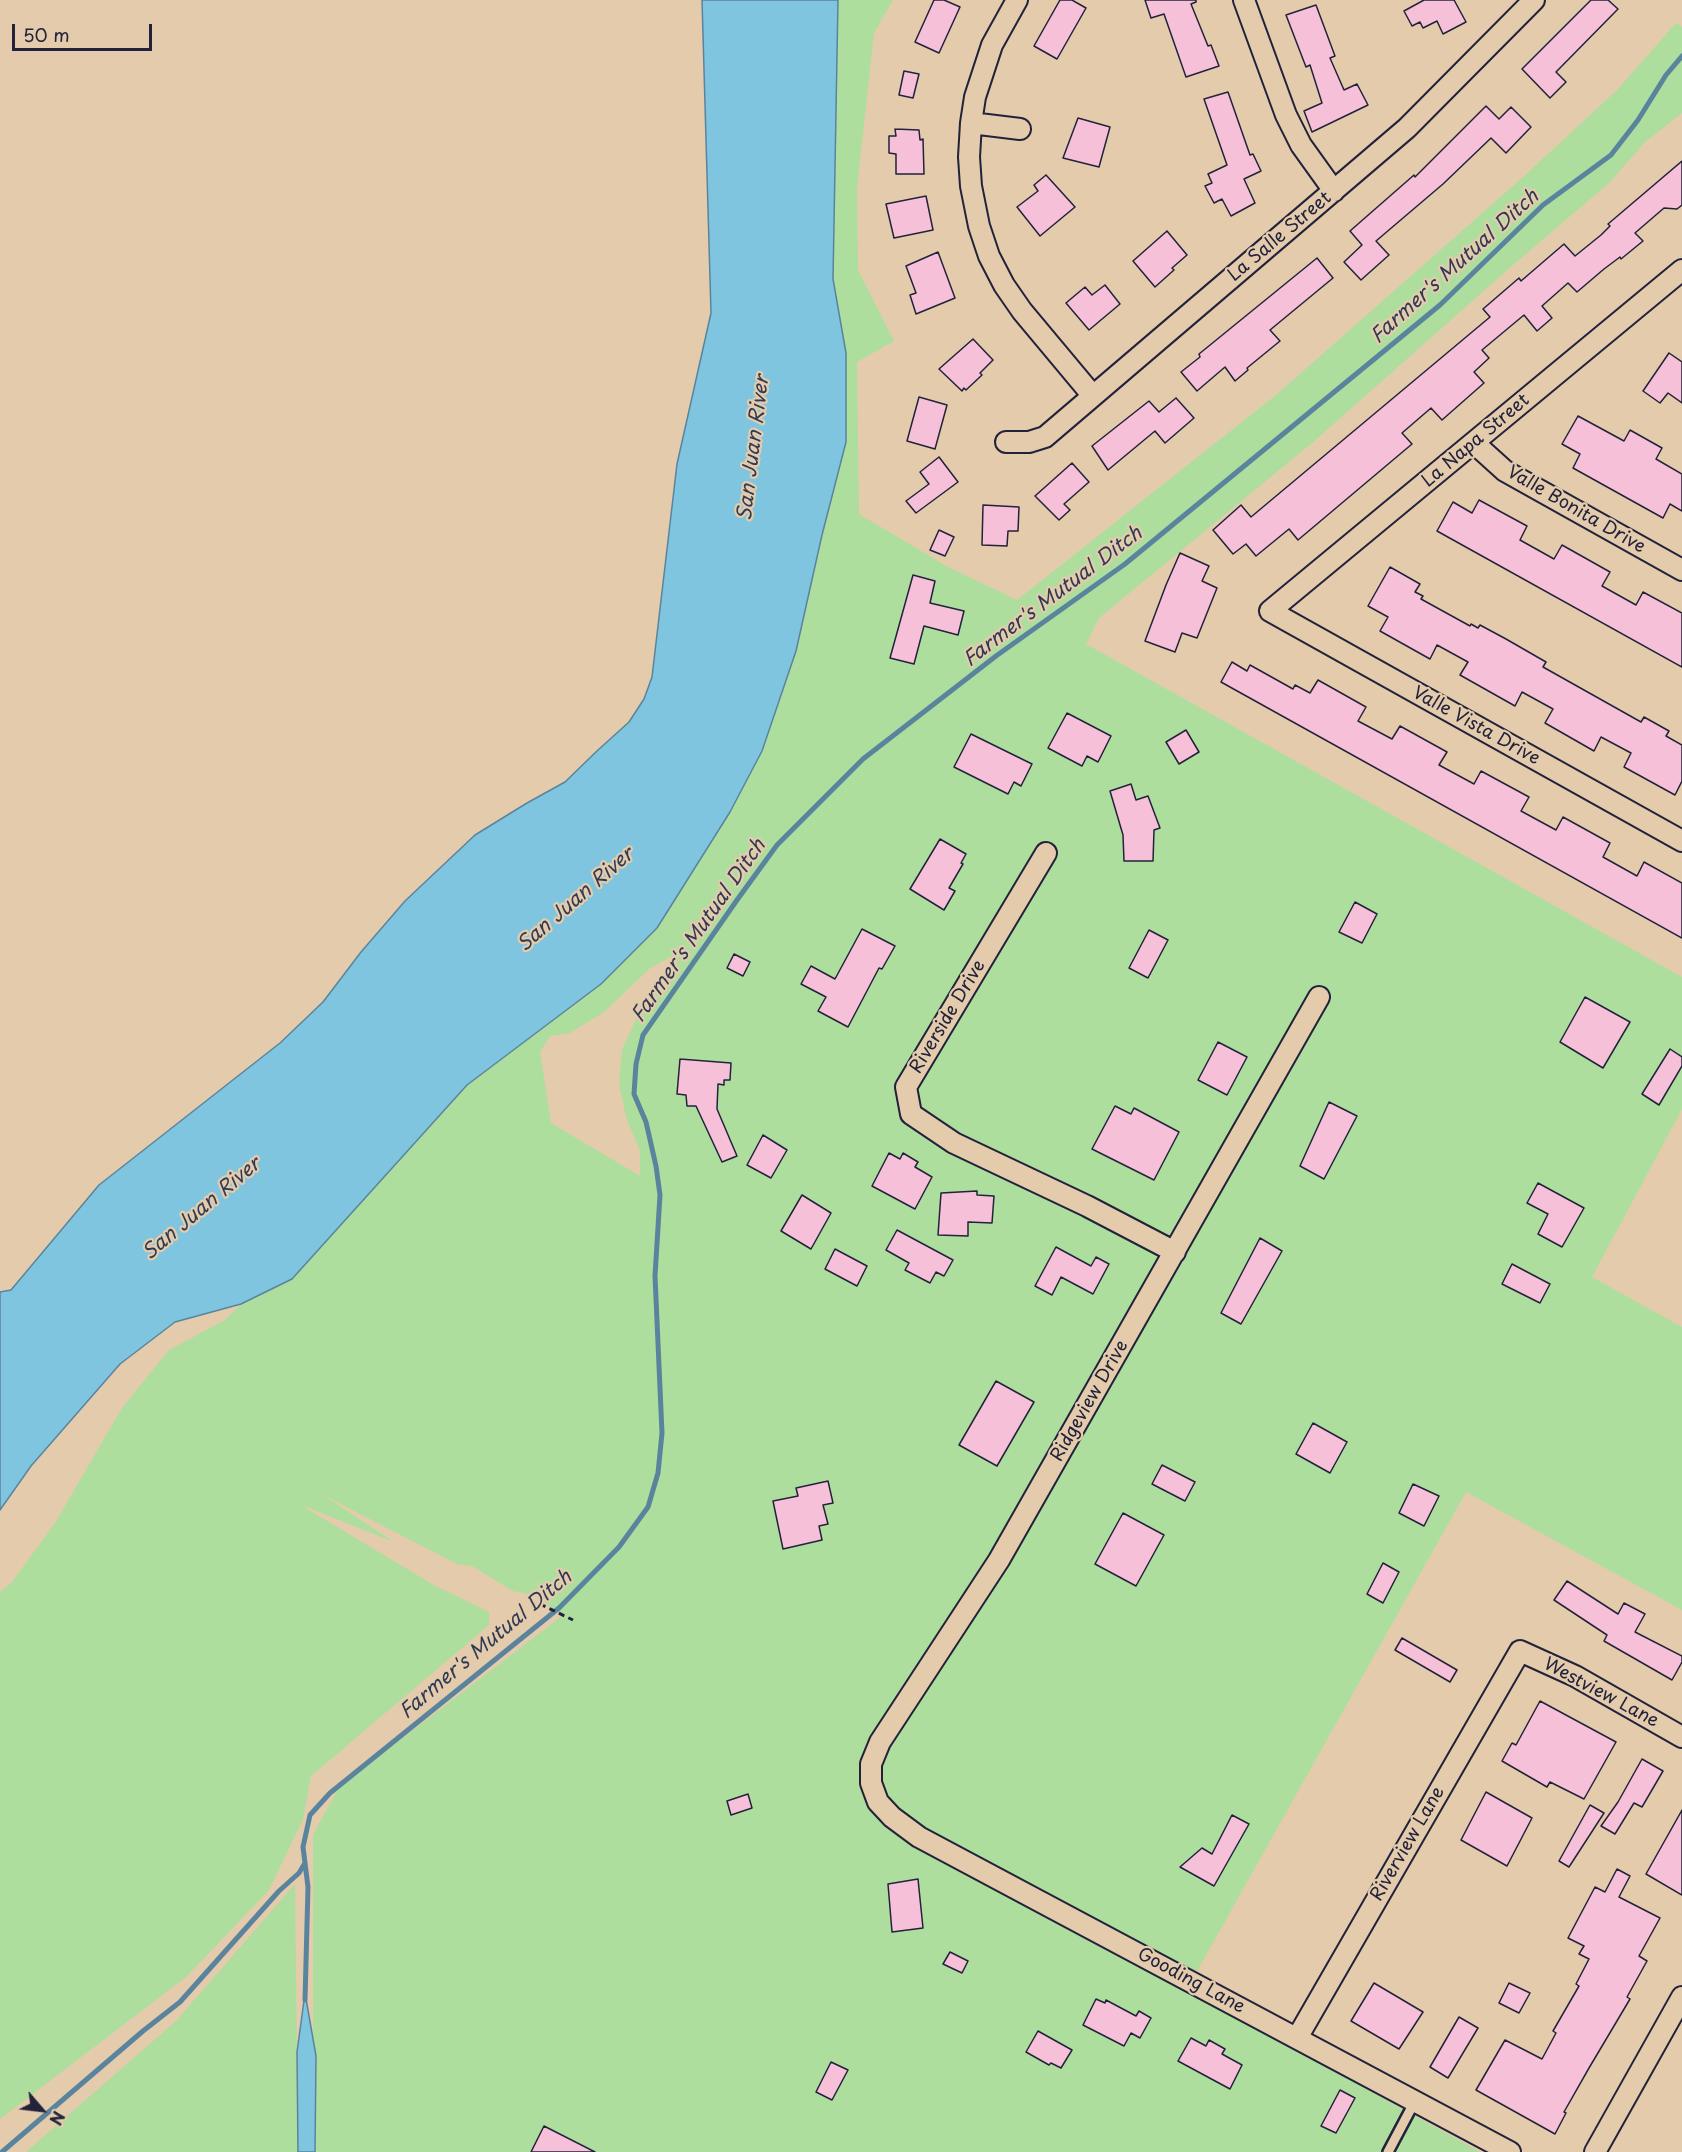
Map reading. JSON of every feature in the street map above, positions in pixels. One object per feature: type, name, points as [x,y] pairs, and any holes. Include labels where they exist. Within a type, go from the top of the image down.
[{"type":"street","points":[[1017,0],[992,45],[975,97],[971,123],[970,186],[989,256],[1004,285],[1093,396]]},
{"type":"street","points":[[1244,0],[1286,115],[1301,144],[1334,191]]},
{"type":"street","name":"La Salle Street","points":[[1006,442],[1029,442],[1045,437],[1407,128],[1526,3]]},
{"type":"street","points":[[971,123],[1020,129]]},
{"type":"street","name":"La Napa Street","points":[[1270,611],[1680,275]]},
{"type":"street","name":"Valle Bonita Drive","points":[[1474,443],[1505,471],[1682,570]]},
{"type":"street","name":"Valle Vista Drive","points":[[1270,611],[1682,841]]},
{"type":"street","name":"Riverside Drive","points":[[1046,853],[906,1087],[911,1114],[954,1143],[1087,1206],[1175,1252]]},
{"type":"street","name":"Ridgeview Drive","points":[[878,1802],[872,1783],[871,1764],[880,1742],[999,1560],[1319,997]]},
{"type":"street","name":"Westview Lane","points":[[1520,1651],[1575,1676],[1682,1737]]},
{"type":"street","name":"Riverview Lane","points":[[1297,2037],[1520,1651]]},
{"type":"street","name":"Gooding Lane","points":[[878,1802],[892,1817],[919,1837],[1509,2152]]},
{"type":"street","points":[[1595,2152],[1682,1997]]},
{"type":"lane","points":[[1388,2152],[1415,2101]]},
{"type":"path","points":[[540,1604],[573,1620]]},
{"type":"green space","points":[[838,0],[893,0],[874,33],[857,188],[858,270],[894,341],[857,362],[859,514],[948,567],[1017,600],[1276,395],[1522,178],[1618,89],[1676,23],[1682,27],[1682,113],[1644,143],[1609,183],[1312,443],[1099,618],[1086,644],[1682,977],[1682,1109],[1592,1277],[1682,1327],[1682,1610],[1466,1492],[1187,1989],[1480,2152],[315,2152],[313,1835],[339,1787],[562,1616],[534,1595],[513,1591],[472,1566],[457,1564],[323,1495],[394,1542],[299,1504],[432,1584],[489,1612],[489,1625],[311,1776],[303,1819],[269,1890],[186,1977],[0,2119],[0,1592],[12,1582],[55,1523],[122,1408],[169,1350],[225,1320],[241,1304],[292,1279],[467,1085],[601,984],[657,928],[730,812],[762,751],[846,442],[846,353],[833,279]],"holes":[[[670,957],[678,960],[635,1021],[622,1050],[619,1084],[626,1117],[640,1151],[640,1176],[551,1123],[540,1052],[550,1036],[570,1033],[604,1012],[649,969]]]},
{"type":"green space","points":[[295,1884],[298,2152],[26,2152],[176,2021]]},
{"type":"water","name":"San Juan River","points":[[702,0],[838,0],[833,279],[846,353],[846,442],[796,651],[762,751],[730,812],[657,928],[601,984],[467,1085],[292,1279],[241,1304],[175,1322],[120,1364],[31,1466],[0,1510],[0,1292],[11,1290],[99,1185],[280,1043],[323,1002],[361,952],[405,901],[475,835],[565,782],[629,722],[644,699],[652,677],[677,464],[711,313]]},
{"type":"water","points":[[305,1993],[316,2056],[315,2152],[298,2152],[297,2052]]},
{"type":"building","points":[[934,0],[944,0],[960,7],[939,53],[915,42]]},
{"type":"building","points":[[1060,0],[1072,0],[1086,8],[1057,59],[1034,46]]},
{"type":"building","points":[[1145,0],[1196,0],[1191,4],[1219,66],[1186,77],[1164,14],[1151,18]]},
{"type":"building","points":[[1424,0],[1454,0],[1466,22],[1443,34],[1437,21],[1423,28],[1420,22],[1412,26],[1404,11]]},
{"type":"building","points":[[1591,0],[1608,0],[1618,9],[1556,72],[1566,82],[1550,98],[1522,69]]},
{"type":"building","points":[[1316,5],[1335,56],[1330,58],[1344,90],[1357,84],[1368,105],[1312,132],[1304,111],[1322,103],[1310,65],[1306,67],[1286,15]]},
{"type":"building","points":[[904,71],[919,74],[913,98],[899,95]]},
{"type":"building","points":[[1228,92],[1250,155],[1253,154],[1261,171],[1244,179],[1255,203],[1231,216],[1222,199],[1214,203],[1205,186],[1212,183],[1208,174],[1227,165],[1204,99]]},
{"type":"building","points":[[1486,106],[1499,119],[1511,107],[1531,127],[1506,153],[1491,138],[1443,184],[1376,241],[1389,255],[1361,280],[1344,262],[1362,245],[1350,231],[1414,175],[1415,177]]},
{"type":"building","points":[[1078,118],[1110,127],[1099,167],[1063,158]]},
{"type":"building","points":[[895,129],[919,130],[920,140],[923,139],[924,174],[896,174],[896,154],[889,153],[889,136],[896,136]]},
{"type":"building","points":[[1682,161],[1682,205],[1677,209],[1664,208],[1635,233],[1643,241],[1577,292],[1568,283],[1542,306],[1552,318],[1537,331],[1524,315],[1482,350],[1489,358],[1474,372],[1484,383],[1442,420],[1431,408],[1402,433],[1412,444],[1298,540],[1289,529],[1256,556],[1246,544],[1233,554],[1213,530],[1241,505],[1251,517],[1490,317],[1483,309],[1519,278],[1521,281],[1564,244],[1575,256],[1601,235],[1610,226],[1608,224]]},
{"type":"building","points":[[1046,175],[1075,207],[1040,236],[1017,207],[1038,191],[1034,185]]},
{"type":"building","points":[[926,196],[933,230],[894,238],[886,204]]},
{"type":"building","points":[[1167,231],[1187,255],[1155,287],[1133,261]]},
{"type":"building","points":[[938,252],[955,298],[916,314],[910,295],[916,293],[906,266]]},
{"type":"building","points":[[1317,258],[1333,278],[1270,330],[1280,341],[1235,381],[1225,367],[1197,391],[1181,372],[1200,357],[1199,354]]},
{"type":"building","points":[[1105,285],[1120,304],[1089,330],[1066,303],[1085,287],[1092,295]]},
{"type":"building","points":[[973,339],[993,360],[980,373],[982,375],[962,391],[939,369]]},
{"type":"building","points":[[1669,353],[1682,362],[1682,403],[1668,393],[1660,403],[1643,391]]},
{"type":"building","points":[[919,397],[947,405],[935,449],[907,441]]},
{"type":"building","points":[[1176,398],[1194,418],[1165,443],[1155,431],[1108,470],[1092,446],[1149,401],[1159,412]]},
{"type":"building","points":[[1578,416],[1624,441],[1630,430],[1662,448],[1656,459],[1682,474],[1682,511],[1670,504],[1663,518],[1573,468],[1580,454],[1562,444]]},
{"type":"building","points":[[939,457],[958,482],[916,513],[906,501],[929,484],[920,472]]},
{"type":"building","points":[[1072,463],[1089,482],[1064,504],[1070,510],[1059,520],[1035,496]]},
{"type":"building","points":[[1479,500],[1527,526],[1520,540],[1554,559],[1562,545],[1610,572],[1602,586],[1636,605],[1643,592],[1682,613],[1682,667],[1437,531],[1453,502],[1472,513]]},
{"type":"building","points":[[983,505],[1019,507],[1018,531],[1008,531],[1007,546],[982,545]]},
{"type":"building","points":[[939,530],[954,537],[945,556],[930,550]]},
{"type":"building","points":[[1180,553],[1209,566],[1202,581],[1217,588],[1197,638],[1182,633],[1175,652],[1145,641]]},
{"type":"building","points":[[1390,567],[1420,584],[1415,592],[1423,596],[1421,599],[1470,626],[1471,624],[1478,628],[1480,625],[1506,639],[1546,662],[1543,667],[1641,722],[1644,717],[1669,731],[1666,736],[1682,745],[1682,781],[1675,795],[1624,767],[1631,753],[1601,737],[1594,751],[1545,723],[1553,709],[1522,692],[1515,706],[1460,675],[1468,662],[1437,645],[1430,659],[1380,631],[1388,617],[1368,606]]},
{"type":"building","points":[[913,575],[935,581],[930,603],[964,611],[958,635],[924,626],[914,664],[890,658]]},
{"type":"building","points":[[1232,662],[1247,671],[1250,665],[1293,689],[1295,685],[1310,693],[1318,680],[1366,707],[1358,721],[1392,739],[1400,726],[1447,752],[1439,765],[1474,784],[1481,771],[1529,797],[1521,811],[1556,830],[1563,817],[1610,843],[1603,857],[1637,876],[1644,862],[1682,883],[1682,938],[1221,682]]},
{"type":"building","points":[[1067,713],[1111,736],[1098,762],[1087,756],[1082,766],[1048,748]]},
{"type":"building","points":[[1186,730],[1199,752],[1179,764],[1166,742]]},
{"type":"building","points":[[971,734],[1032,764],[1021,786],[1014,782],[1008,794],[954,767]]},
{"type":"building","points":[[1131,784],[1136,800],[1148,796],[1160,828],[1154,830],[1153,861],[1124,861],[1123,835],[1110,791]]},
{"type":"building","points":[[940,839],[966,854],[949,888],[955,891],[944,910],[910,889]]},
{"type":"building","points":[[1355,902],[1377,914],[1362,943],[1339,932]]},
{"type":"building","points":[[862,929],[895,946],[882,969],[879,968],[848,1027],[818,1011],[826,997],[801,984],[811,966],[835,979]]},
{"type":"building","points":[[1149,930],[1168,940],[1148,978],[1129,968]]},
{"type":"building","points":[[734,954],[750,962],[743,976],[727,968]]},
{"type":"building","points":[[1585,997],[1630,1022],[1603,1068],[1560,1042]]},
{"type":"building","points":[[1218,1042],[1247,1057],[1227,1095],[1198,1080]]},
{"type":"building","points":[[1670,1049],[1682,1057],[1682,1066],[1659,1105],[1642,1094]]},
{"type":"building","points":[[680,1059],[731,1063],[730,1080],[724,1080],[724,1085],[718,1084],[717,1109],[737,1156],[722,1162],[696,1106],[687,1106],[686,1095],[677,1094]]},
{"type":"building","points":[[1329,1102],[1357,1116],[1324,1179],[1300,1166]]},
{"type":"building","points":[[1115,1106],[1131,1114],[1134,1108],[1179,1132],[1154,1180],[1092,1149]]},
{"type":"building","points":[[763,1135],[787,1150],[771,1178],[747,1165]]},
{"type":"building","points":[[889,1153],[900,1159],[903,1153],[918,1162],[915,1167],[932,1177],[915,1209],[872,1186]]},
{"type":"building","points":[[1538,1183],[1584,1208],[1562,1247],[1538,1234],[1548,1214],[1527,1203]]},
{"type":"building","points":[[977,1191],[977,1195],[994,1196],[992,1223],[968,1222],[968,1236],[938,1235],[941,1193]]},
{"type":"building","points":[[802,1195],[831,1213],[811,1249],[781,1231]]},
{"type":"building","points":[[897,1230],[953,1260],[944,1276],[936,1272],[930,1283],[905,1270],[909,1263],[886,1250]]},
{"type":"building","points":[[1260,1238],[1282,1251],[1241,1324],[1221,1313]]},
{"type":"building","points":[[1056,1247],[1091,1266],[1096,1257],[1109,1264],[1093,1294],[1061,1277],[1052,1295],[1035,1286]]},
{"type":"building","points":[[835,1249],[867,1266],[857,1286],[825,1269]]},
{"type":"building","points":[[1512,1264],[1550,1284],[1540,1303],[1502,1284]]},
{"type":"building","points":[[996,1381],[1034,1402],[997,1466],[959,1445]]},
{"type":"building","points":[[1313,1423],[1347,1442],[1330,1473],[1296,1454]]},
{"type":"building","points":[[1162,1465],[1195,1482],[1185,1501],[1152,1484]]},
{"type":"building","points":[[828,1481],[833,1503],[823,1505],[828,1524],[819,1526],[822,1540],[783,1549],[773,1501],[798,1496],[796,1488]]},
{"type":"building","points":[[1413,1484],[1439,1496],[1424,1526],[1399,1513]]},
{"type":"building","points":[[1123,1513],[1164,1535],[1136,1586],[1095,1564]]},
{"type":"building","points":[[1383,1563],[1399,1572],[1383,1603],[1367,1594]]},
{"type":"building","points":[[1567,1581],[1618,1614],[1624,1603],[1645,1614],[1635,1632],[1682,1656],[1682,1662],[1672,1680],[1604,1641],[1607,1635],[1554,1600]]},
{"type":"building","points":[[1402,1638],[1457,1670],[1450,1682],[1395,1650]]},
{"type":"building","points":[[1540,1701],[1616,1742],[1584,1799],[1550,1782],[1547,1787],[1502,1761],[1512,1743],[1516,1745]]},
{"type":"building","points":[[1642,1759],[1663,1771],[1642,1807],[1634,1803],[1615,1834],[1601,1826],[1618,1802]]},
{"type":"building","points":[[1486,1792],[1532,1818],[1507,1866],[1461,1840]]},
{"type":"building","points":[[748,1794],[752,1808],[731,1815],[727,1801]]},
{"type":"building","points":[[1590,1805],[1604,1813],[1569,1867],[1559,1861]]},
{"type":"building","points":[[1682,1810],[1682,1895],[1646,1874]]},
{"type":"building","points":[[1232,1815],[1249,1824],[1214,1886],[1180,1867],[1202,1848],[1212,1854]]},
{"type":"building","points":[[1617,1869],[1630,1876],[1619,1897],[1660,1918],[1639,1956],[1647,1961],[1627,1997],[1630,1999],[1564,2112],[1566,2113],[1555,2134],[1476,2090],[1505,2040],[1542,2059],[1556,2033],[1553,2031],[1579,1986],[1576,1984],[1589,1959],[1579,1954],[1584,1946],[1568,1938],[1595,1887],[1605,1892]]},
{"type":"building","points":[[918,1879],[923,1928],[892,1932],[888,1884]]},
{"type":"building","points":[[950,1952],[968,1961],[962,1973],[943,1964]]},
{"type":"building","points":[[1374,1983],[1423,2012],[1399,2049],[1351,2021]]},
{"type":"building","points":[[1509,1983],[1530,1993],[1519,2013],[1499,2003]]},
{"type":"building","points":[[1096,1999],[1105,2003],[1106,2000],[1136,2016],[1139,2011],[1151,2018],[1140,2038],[1131,2033],[1124,2046],[1083,2025]]},
{"type":"building","points":[[1459,2017],[1478,2028],[1448,2078],[1430,2067]]},
{"type":"building","points":[[1038,2031],[1072,2050],[1061,2068],[1051,2063],[1049,2065],[1026,2052]]},
{"type":"building","points":[[1191,2038],[1206,2046],[1209,2040],[1225,2049],[1222,2054],[1242,2065],[1230,2089],[1178,2061]]},
{"type":"building","points":[[831,2062],[848,2070],[832,2100],[816,2092]]},
{"type":"building","points":[[1340,2090],[1355,2098],[1336,2133],[1321,2126]]},
{"type":"building","points":[[544,2126],[595,2152],[531,2152]]},
{"type":"waterway","name":"Farmer's Mutual Ditch","points":[[305,2000],[308,1887],[303,1847],[310,1815],[330,1793],[559,1608],[619,1547],[648,1507],[658,1473],[662,1433],[655,1276],[660,1195],[646,1122],[634,1094],[636,1064],[643,1035],[737,900],[777,845],[863,759],[996,656],[1125,564],[1440,305],[1543,205],[1611,155],[1638,120],[1666,75],[1682,56]]},
{"type":"waterway","points":[[2,2152],[180,2002],[279,1891],[299,1873],[305,1863]]}]
